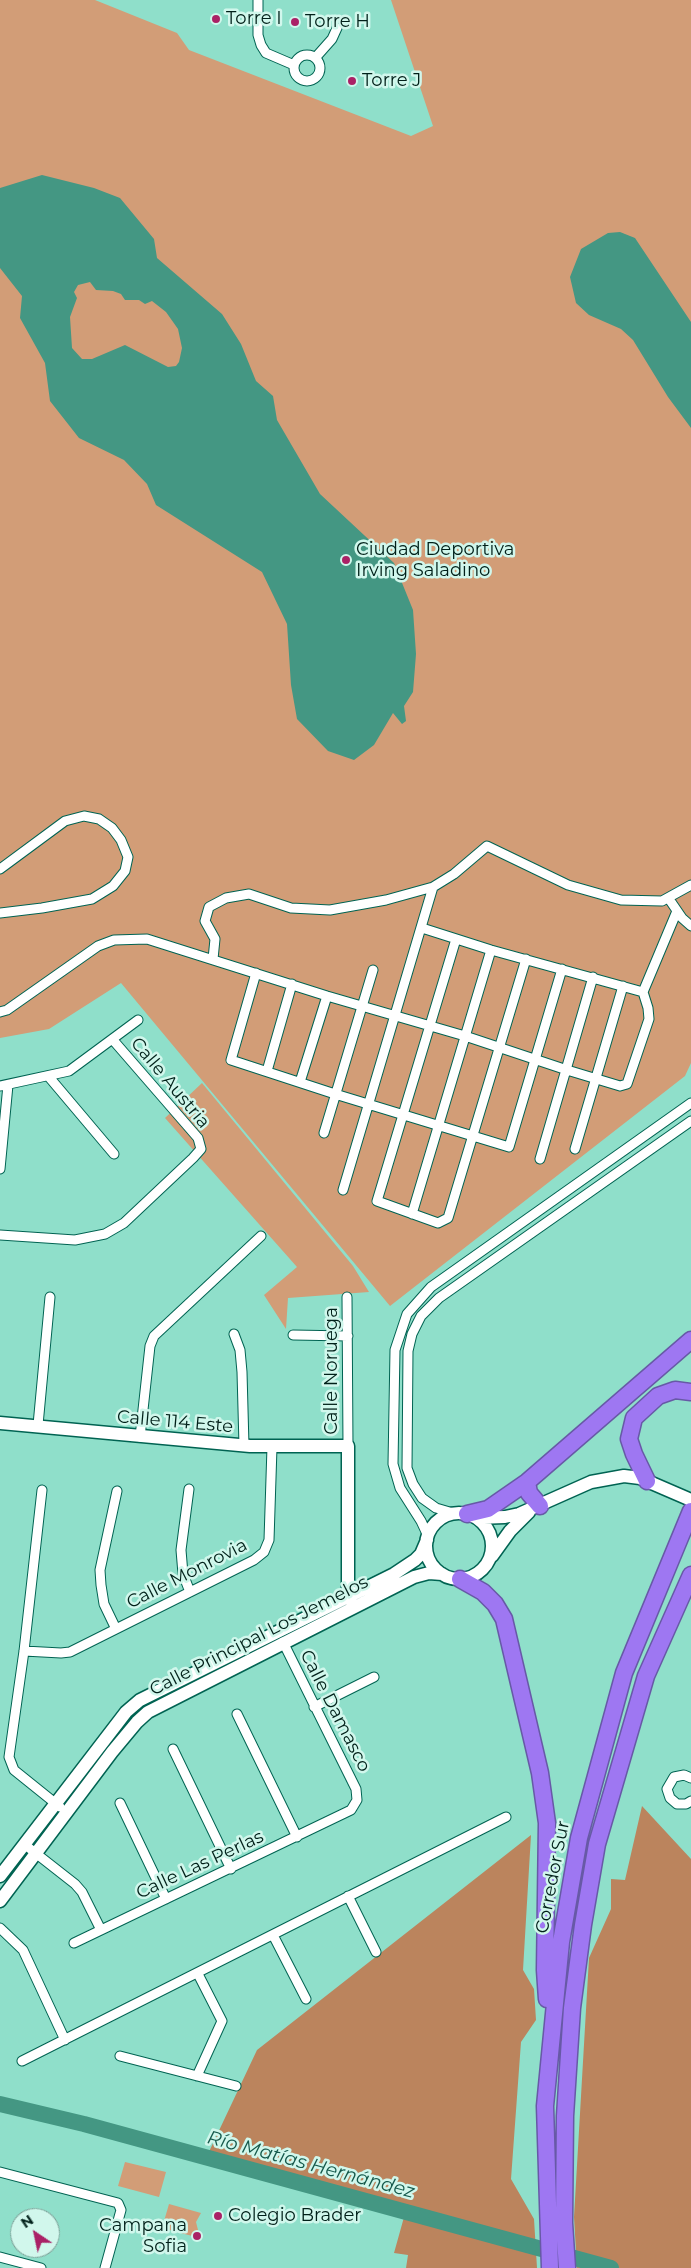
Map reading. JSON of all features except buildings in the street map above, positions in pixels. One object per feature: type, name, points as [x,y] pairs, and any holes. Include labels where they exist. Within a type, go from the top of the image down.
[{"type":"highway","points":[[466,1515],[488,1509],[527,1482],[691,1340]]},
{"type":"highway","points":[[647,1481],[629,1439],[634,1418],[658,1396],[676,1390],[691,1392]]},
{"type":"highway","points":[[527,1482],[529,1493],[536,1507]]},
{"type":"highway","name":"Corredor Sur","points":[[550,2268],[545,2106],[561,1942],[579,1838],[624,1673],[691,1511]]},
{"type":"highway","points":[[567,2268],[564,2223],[565,2116],[572,2008],[583,1925],[597,1844],[646,1676],[691,1575]]},
{"type":"highway","points":[[460,1579],[483,1592],[495,1604],[504,1618],[540,1773],[547,1823],[545,1970],[550,2049]]},
{"type":"main road","name":"Calle 114 Este","points":[[0,1423],[38,1425],[140,1437],[244,1446],[348,1446]]},
{"type":"main road","points":[[348,1446],[348,1600],[355,1602],[377,1595]]},
{"type":"main road","points":[[536,1507],[510,1531],[482,1570],[476,1575],[460,1579],[442,1574],[429,1560],[427,1538],[440,1519],[466,1515],[505,1517],[536,1507],[591,1482],[624,1476],[647,1481],[691,1500]]},
{"type":"main road","points":[[466,1515],[484,1523],[492,1539],[491,1557]]},
{"type":"main road","name":"Calle Principal Los Jemelos","points":[[0,1901],[136,1722],[148,1712],[282,1642],[325,1614],[348,1596],[408,1565],[421,1554],[427,1538]]},
{"type":"main road","name":"Calle Principal Los Jemelos","points":[[0,1876],[126,1712],[140,1700],[289,1625],[377,1595],[422,1574],[442,1574]]},
{"type":"main road","points":[[264,1638],[282,1642],[289,1625]]},
{"type":"street","points":[[258,0],[258,35],[261,45],[266,53],[294,65]]},
{"type":"street","points":[[316,57],[334,39],[337,28]]},
{"type":"street","points":[[305,54],[316,57],[320,65],[319,74],[313,80],[301,80],[294,71],[294,65],[300,56],[305,54]]},
{"type":"street","points":[[0,869],[65,821],[84,816],[99,819],[112,828],[121,840],[128,856],[125,871],[112,886],[92,899],[0,913]]},
{"type":"street","points":[[213,959],[215,939],[205,921],[209,907],[226,898],[249,894],[291,908],[330,910],[386,900],[433,887],[454,874],[487,846],[568,885],[621,900],[655,902],[669,899],[691,885]]},
{"type":"street","points":[[343,1190],[396,1017],[433,887]]},
{"type":"street","points":[[669,899],[691,926]]},
{"type":"street","points":[[0,1012],[7,1010],[98,946],[114,940],[147,939],[327,996],[465,1036],[499,1049],[620,1086],[627,1084],[630,1080],[649,1020],[648,1008],[643,992],[677,911]]},
{"type":"street","points":[[422,928],[491,950],[643,992]]},
{"type":"street","points":[[456,939],[377,1202],[438,1223],[448,1218],[526,959]]},
{"type":"street","points":[[412,1214],[491,950]]},
{"type":"street","points":[[256,973],[231,1060],[335,1094],[509,1146],[562,969]]},
{"type":"street","points":[[324,1133],[361,1006],[374,970]]},
{"type":"street","points":[[540,1159],[593,977]]},
{"type":"street","points":[[267,1072],[292,984]]},
{"type":"street","points":[[576,1149],[623,986]]},
{"type":"street","points":[[300,1082],[327,996]]},
{"type":"street","points":[[0,1169],[4,1085],[49,1077],[69,1071],[138,1020]]},
{"type":"street","name":"Calle Austria","points":[[0,1235],[75,1240],[105,1234],[124,1224],[200,1149],[198,1138],[113,1040]]},
{"type":"street","points":[[49,1077],[114,1154]]},
{"type":"street","points":[[427,1538],[412,1506],[400,1488],[393,1464],[395,1350],[407,1314],[431,1287],[691,1103]]},
{"type":"street","points":[[466,1515],[436,1508],[422,1498],[409,1475],[406,1429],[407,1361],[412,1334],[421,1316],[438,1298],[650,1151],[691,1120]]},
{"type":"street","points":[[641,1138],[650,1151]]},
{"type":"street","points":[[140,1437],[150,1346],[154,1336],[261,1236]]},
{"type":"street","points":[[38,1425],[50,1297]]},
{"type":"street","name":"Calle Noruega","points":[[347,1297],[348,1446]]},
{"type":"street","points":[[234,1334],[240,1350],[242,1372],[244,1446]]},
{"type":"street","points":[[293,1335],[348,1336]]},
{"type":"street","name":"Calle Monrovia","points":[[24,1651],[60,1654],[70,1652],[254,1560],[264,1552],[269,1540],[272,1447]]},
{"type":"street","points":[[188,1489],[181,1550],[183,1574],[190,1592]]},
{"type":"street","points":[[42,1490],[24,1651],[9,1757],[14,1770],[67,1812]]},
{"type":"street","points":[[116,1629],[104,1604],[100,1585],[100,1570],[117,1491]]},
{"type":"street","name":"Calle Damasco","points":[[282,1642],[356,1789],[357,1800],[351,1810],[340,1817]]},
{"type":"street","points":[[314,1707],[374,1678]]},
{"type":"street","points":[[237,1714],[297,1837]]},
{"type":"street","points":[[174,1749],[230,1869]]},
{"type":"street","points":[[691,1778],[684,1775],[674,1777],[667,1789],[670,1798],[677,1804],[686,1804],[691,1801]]},
{"type":"street","points":[[120,1803],[166,1899]]},
{"type":"street","name":"Calle Las Perlas","points":[[74,1943],[340,1817]]},
{"type":"street","points":[[22,2061],[198,1974],[273,1934],[506,1817]]},
{"type":"street","points":[[24,1844],[75,1884],[82,1892],[101,1930]]},
{"type":"street","points":[[348,1896],[376,1952]]},
{"type":"street","points":[[0,1928],[23,1950],[65,2040]]},
{"type":"street","points":[[273,1934],[306,1999]]},
{"type":"street","points":[[197,2076],[222,2022],[198,1974]]},
{"type":"street","points":[[120,2056],[236,2086]]},
{"type":"street","points":[[0,2172],[118,2203],[121,2210],[105,2268]]},
{"type":"street","points":[[0,2257],[41,2268]]},
{"type":"shaded area","name":"Ciudad Deportiva Irving Saladino","points":[[0,0],[95,0],[177,33],[189,50],[411,136],[433,126],[391,0],[691,0],[691,1063],[685,1076],[390,1306],[121,983],[49,1029],[0,1038]]},
{"type":"shaded area","points":[[42,175],[94,188],[120,198],[154,239],[157,258],[222,314],[241,344],[256,381],[273,396],[277,420],[320,494],[394,563],[413,610],[416,654],[413,692],[404,706],[406,721],[402,724],[393,713],[374,745],[354,760],[328,751],[297,719],[291,685],[287,624],[262,572],[156,505],[147,484],[124,460],[79,438],[50,401],[45,363],[20,318],[22,296],[0,268],[0,188]],"holes":[[[90,282],[96,290],[113,291],[121,294],[125,300],[139,300],[145,304],[152,301],[166,312],[178,329],[182,348],[179,362],[176,366],[168,367],[125,345],[92,359],[82,359],[72,348],[70,317],[77,298],[74,292],[78,285]]]},
{"type":"shaded area","points":[[620,232],[635,238],[691,322],[691,428],[668,397],[633,340],[621,329],[589,315],[576,303],[570,277],[581,249],[608,233]]},
{"type":"shaded area","points":[[202,1083],[353,1266],[369,1292],[288,1298],[286,1329],[264,1295],[297,1267],[165,1118]]},
{"type":"shaded area","points":[[642,1806],[691,1859],[691,2268],[577,2268],[574,2217],[589,1958],[611,1909],[611,1879],[625,1880]]},
{"type":"shaded area","points":[[531,1835],[523,1970],[534,1989],[536,2020],[521,2042],[511,2179],[534,2219],[537,2268],[406,2268],[408,2255],[394,2253],[406,2210],[207,2156],[257,2050]]},
{"type":"shaded area","points":[[125,2162],[166,2172],[159,2197],[118,2186]]},
{"type":"shaded area","points":[[169,2204],[201,2213],[196,2222],[198,2230],[196,2237],[162,2228]]},
{"type":"waterway","name":"Río Matías Hernández","points":[[0,2104],[84,2124],[611,2268]]},
{"type":"place","name":"Torre I","points":[[216,19]]},
{"type":"place","name":"Torre H","points":[[295,22]]},
{"type":"place","name":"Torre J","points":[[352,81]]},
{"type":"place","name":"Ciudad Deportiva Irving Saladino","points":[[346,560]]},
{"type":"place","name":"Colegio Brader","points":[[218,2216]]},
{"type":"place","name":"Campana Sofia","points":[[197,2236]]}]
